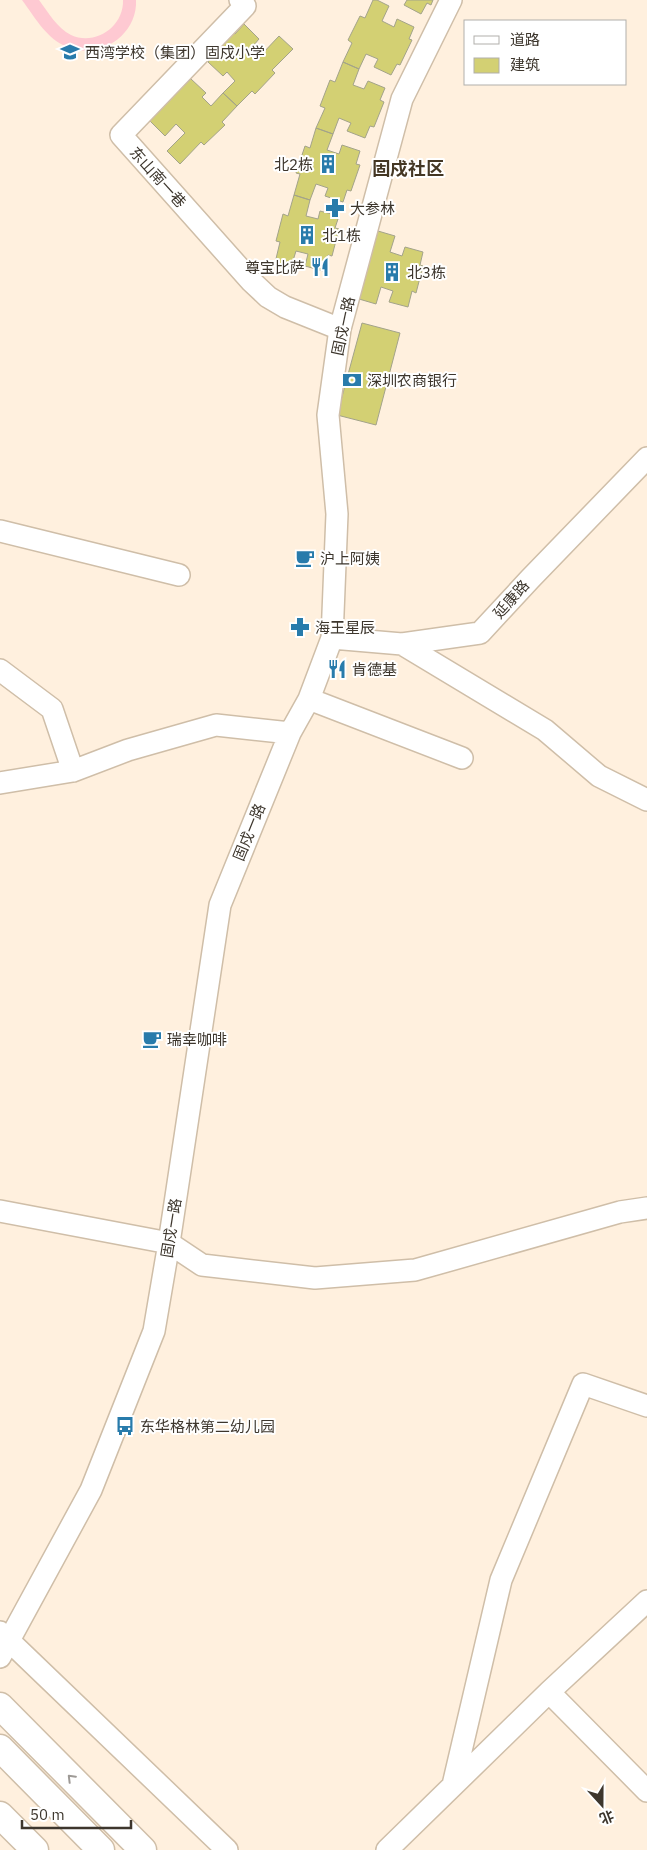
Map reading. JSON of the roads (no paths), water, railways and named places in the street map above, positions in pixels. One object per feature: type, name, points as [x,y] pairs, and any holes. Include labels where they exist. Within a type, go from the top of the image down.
[{"type":"main road","points":[[0,1706],[143,1850]]},
{"type":"main road","points":[[0,1748],[101,1850]]},
{"type":"main road","points":[[0,1815],[35,1850]]},
{"type":"street","name":"东山南一巷","points":[[240,0],[245,6],[121,134],[251,281],[268,297],[285,307],[340,329]]},
{"type":"street","name":"固戍一路","points":[[3,1643],[91,1490],[154,1331],[220,905],[290,733],[309,699],[332,638],[338,514],[328,415],[340,329],[402,99],[451,0]]},
{"type":"street","name":"延康路","points":[[332,638],[402,644],[480,633],[530,578],[647,458]]},
{"type":"street","points":[[0,531],[179,575]]},
{"type":"street","points":[[402,644],[545,730],[599,776],[647,800]]},
{"type":"street","points":[[0,670],[52,709],[73,771]]},
{"type":"street","points":[[309,699],[462,758]]},
{"type":"street","points":[[0,783],[73,771],[128,750],[216,725],[290,733]]},
{"type":"street","points":[[0,1211],[169,1243],[202,1265],[315,1278],[415,1270],[620,1212],[647,1208]]},
{"type":"street","points":[[453,1785],[501,1580],[583,1384],[647,1406]]},
{"type":"street","points":[[387,1850],[549,1692],[647,1601]]},
{"type":"street","points":[[3,1643],[227,1850]]},
{"type":"street","points":[[549,1692],[647,1791]]},
{"type":"place","name":"西湾学校（集团）固戍小学","points":[[70,52]]},
{"type":"place","name":"北2栋","points":[[328,164]]},
{"type":"place","name":"大参林","points":[[335,208]]},
{"type":"place","name":"北1栋","points":[[307,235]]},
{"type":"place","name":"尊宝比萨","points":[[320,267]]},
{"type":"place","name":"北3栋","points":[[392,272]]},
{"type":"place","name":"深圳农商银行","points":[[352,380]]},
{"type":"place","name":"沪上阿姨","points":[[305,558]]},
{"type":"place","name":"海王星辰","points":[[300,627]]},
{"type":"place","name":"肯德基","points":[[337,669]]},
{"type":"place","name":"瑞幸咖啡","points":[[152,1039]]},
{"type":"place","name":"东华格林第二幼儿园","points":[[125,1426]]},
{"type":"district","name":"固戍社区","points":[[408,168]]}]
